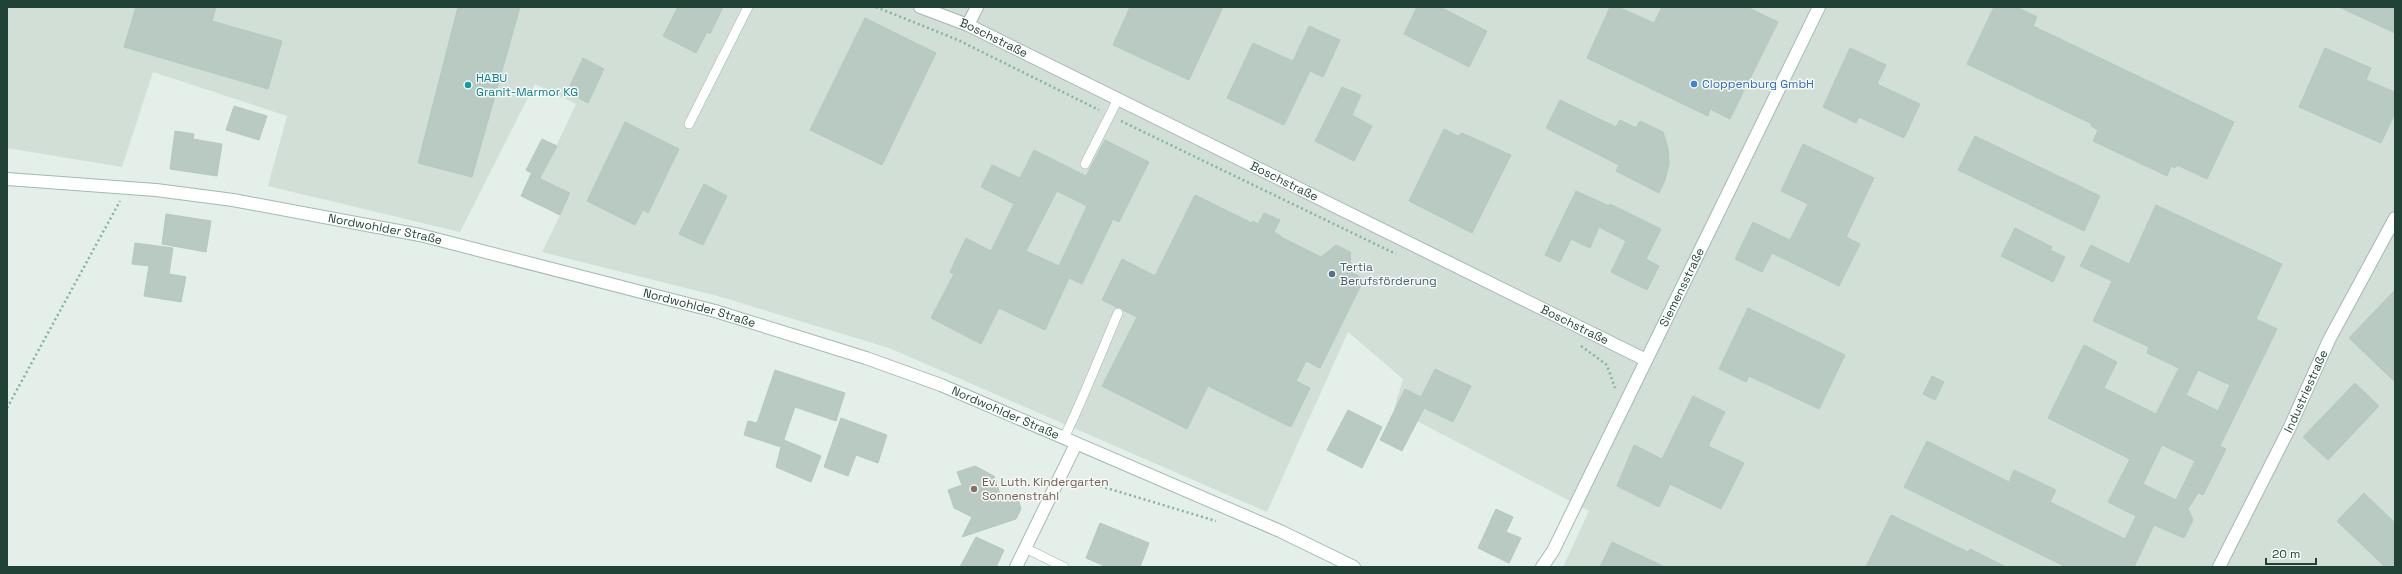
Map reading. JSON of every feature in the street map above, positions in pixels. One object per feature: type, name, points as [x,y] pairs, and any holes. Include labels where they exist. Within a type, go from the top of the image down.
[{"type":"main road","name":"Boschstraße","points":[[920,7],[968,25],[1646,360]]},
{"type":"main road","points":[[968,25],[977,7]]},
{"type":"main road","name":"Siemensstraße","points":[[1542,567],[1553,551],[1819,7]]},
{"type":"main road","name":"Nordwohlder Straße","points":[[7,179],[127,188],[233,200],[420,235],[715,311],[866,358],[941,384],[1076,444],[1280,531],[1354,567]]},
{"type":"main road","name":"Industriestraße","points":[[2219,567],[2289,429],[2329,340],[2394,224]]},
{"type":"main road","points":[[1016,567],[1076,444]]},
{"type":"lane","points":[[689,124],[748,7]]},
{"type":"lane","points":[[1085,164],[1118,99]]},
{"type":"lane","points":[[1064,438],[1084,398],[1088,383],[1118,313]]},
{"type":"lane","points":[[1025,548],[1064,567]]},
{"type":"path","points":[[876,7],[958,40],[1110,116],[1398,255]]},
{"type":"path","points":[[7,408],[127,188]]},
{"type":"path","points":[[1579,344],[1590,351],[1606,365],[1616,385],[1615,393]]},
{"type":"path","points":[[1055,487],[1090,483],[1218,521]]},
{"type":"shaded area","points":[[7,7],[2395,7],[2395,567],[1563,567],[1589,511],[1394,409],[1403,379],[1348,332],[1267,512],[889,348],[718,296],[542,252],[571,193],[541,178],[576,104],[535,84],[460,232],[268,186],[287,116],[153,72],[122,167],[7,148]]},
{"type":"building","points":[[136,7],[216,7],[212,21],[282,41],[268,89],[124,47]]},
{"type":"building","name":"HABU Granit-Marmor KG","points":[[458,7],[520,7],[472,177],[418,163]]},
{"type":"building","points":[[678,7],[723,7],[710,34],[707,32],[696,53],[663,36]]},
{"type":"building","points":[[1130,7],[1223,7],[1189,80],[1113,45]]},
{"type":"building","points":[[1417,7],[1440,7],[1487,31],[1469,67],[1404,34]]},
{"type":"building","name":"Cloppenburg GmbH","points":[[1610,7],[1618,7],[1654,23],[1662,7],[1747,7],[1778,22],[1730,119],[1710,109],[1708,116],[1587,58]]},
{"type":"building","points":[[1994,7],[2017,7],[2037,17],[2033,26],[2234,122],[2207,179],[2177,165],[2175,168],[2171,166],[2167,176],[2093,141],[2098,130],[2091,126],[2092,124],[1967,64]]},
{"type":"building","points":[[2339,7],[2395,7],[2395,33]]},
{"type":"building","points":[[865,18],[936,53],[882,165],[810,130]]},
{"type":"building","points":[[1309,26],[1340,40],[1323,77],[1310,71],[1284,125],[1227,98],[1253,43],[1293,61]]},
{"type":"building","points":[[1850,48],[1886,65],[1877,84],[1920,104],[1904,138],[1859,117],[1856,123],[1823,107]]},
{"type":"building","points":[[2325,48],[2371,68],[2366,80],[2395,92],[2395,113],[2381,143],[2299,107]]},
{"type":"building","points":[[583,58],[604,69],[588,103],[567,92]]},
{"type":"building","points":[[1342,87],[1361,95],[1352,115],[1372,126],[1354,161],[1315,141]]},
{"type":"building","points":[[1560,100],[1616,127],[1620,120],[1636,128],[1640,121],[1663,132],[1668,148],[1669,164],[1665,180],[1659,193],[1616,171],[1619,165],[1546,128]]},
{"type":"building","points":[[234,106],[267,116],[259,140],[226,130]]},
{"type":"building","points":[[625,122],[679,149],[648,213],[643,210],[635,225],[587,201]]},
{"type":"building","points":[[1444,129],[1458,136],[1462,133],[1511,155],[1472,233],[1409,201]]},
{"type":"building","points":[[175,131],[194,134],[193,139],[222,144],[217,176],[170,169]]},
{"type":"building","points":[[1975,136],[2100,196],[2084,231],[1958,170]]},
{"type":"building","points":[[542,139],[557,146],[540,178],[526,170]]},
{"type":"building","points":[[1105,140],[1149,162],[1119,222],[1113,219],[1082,284],[1069,278],[1045,330],[999,308],[981,344],[931,318],[954,274],[950,272],[966,238],[991,251],[1014,204],[981,187],[992,165],[1020,178],[1034,150],[1086,176]],"holes":[[[1057,191],[1087,206],[1059,266],[1026,251]]]},
{"type":"building","points":[[1803,144],[1874,178],[1846,237],[1860,244],[1839,286],[1772,253],[1762,272],[1735,259],[1753,222],[1790,240],[1808,204],[1781,191]]},
{"type":"building","points":[[531,174],[570,193],[560,215],[521,196]]},
{"type":"building","points":[[704,184],[727,196],[703,245],[679,234]]},
{"type":"building","points":[[1576,191],[1609,206],[1610,204],[1661,229],[1646,259],[1659,266],[1647,290],[1611,272],[1626,241],[1599,227],[1590,248],[1571,239],[1560,262],[1545,255]]},
{"type":"building","points":[[1195,195],[1252,223],[1253,221],[1258,224],[1264,213],[1280,220],[1274,232],[1321,257],[1336,245],[1350,252],[1351,272],[1364,279],[1320,368],[1306,361],[1296,381],[1310,388],[1291,427],[1208,386],[1187,429],[1102,386],[1137,317],[1102,300],[1122,259],[1155,276]]},
{"type":"building","points":[[2156,205],[2282,264],[2256,319],[2277,329],[2220,446],[2226,449],[2203,495],[2198,493],[2188,509],[2193,520],[2184,538],[2154,525],[2134,567],[2066,567],[1904,487],[1927,441],[2009,482],[2014,470],[2056,490],[2050,502],[2125,539],[2136,516],[2108,502],[2130,459],[2048,418],[2084,345],[2117,362],[2104,388],[2156,414],[2179,368],[2147,353],[2149,347],[2093,321],[2112,281],[2080,266],[2091,245],[2129,264]],"holes":[[[2198,370],[2230,385],[2218,411],[2186,395]],[[2162,445],[2195,461],[2176,500],[2143,484]]]},
{"type":"building","points":[[166,214],[211,221],[206,252],[162,244]]},
{"type":"building","points":[[2015,228],[2052,247],[2050,250],[2065,257],[2053,282],[2001,256]]},
{"type":"building","points":[[135,243],[173,248],[169,274],[186,277],[181,302],[144,296],[149,266],[132,264]]},
{"type":"building","points":[[2395,290],[2395,382],[2349,338]]},
{"type":"building","points":[[1748,308],[1845,355],[1819,409],[1749,376],[1746,382],[1719,369]]},
{"type":"building","points":[[1435,369],[1471,386],[1453,422],[1424,408],[1402,451],[1380,440],[1405,389],[1421,397]]},
{"type":"building","points":[[775,370],[845,393],[836,421],[795,407],[782,445],[784,440],[821,456],[811,482],[776,467],[781,447],[744,435],[748,421],[757,423]]},
{"type":"building","points":[[1932,376],[1944,382],[1935,400],[1923,394]]},
{"type":"building","points":[[2355,383],[2379,406],[2328,460],[2303,437]]},
{"type":"building","points":[[1693,396],[1725,412],[1708,446],[1744,463],[1721,509],[1670,484],[1659,507],[1617,486],[1634,445],[1662,459]]},
{"type":"building","points":[[1348,410],[1382,427],[1362,468],[1327,450]]},
{"type":"building","points":[[841,418],[887,435],[878,463],[856,455],[848,476],[824,467]]},
{"type":"building","points":[[975,466],[994,476],[1002,500],[1017,495],[1021,509],[1016,519],[962,537],[972,517],[954,508],[948,490],[962,485],[957,472]]},
{"type":"building","points":[[2364,493],[2395,523],[2395,567],[2385,567],[2337,521]]},
{"type":"building","points":[[1496,509],[1513,517],[1506,532],[1521,538],[1509,563],[1478,548]]},
{"type":"building","points":[[1891,515],[1968,552],[1970,549],[2006,567],[1866,567]]},
{"type":"building","points":[[1100,523],[1149,543],[1140,567],[1107,567],[1086,558]]},
{"type":"building","points":[[976,537],[1004,550],[996,567],[960,567]]},
{"type":"building","points":[[1612,542],[1665,567],[1600,567]]},
{"type":"place","name":"Cloppenburg GmbH","points":[[1694,84]]},
{"type":"place","name":"HABU Granit-Marmor KG","points":[[468,85]]},
{"type":"place","name":"Tertia Berufsförderung","points":[[1332,274]]},
{"type":"place","name":"Ev. Luth. Kindergarten Sonnenstrahl","points":[[974,489]]}]
